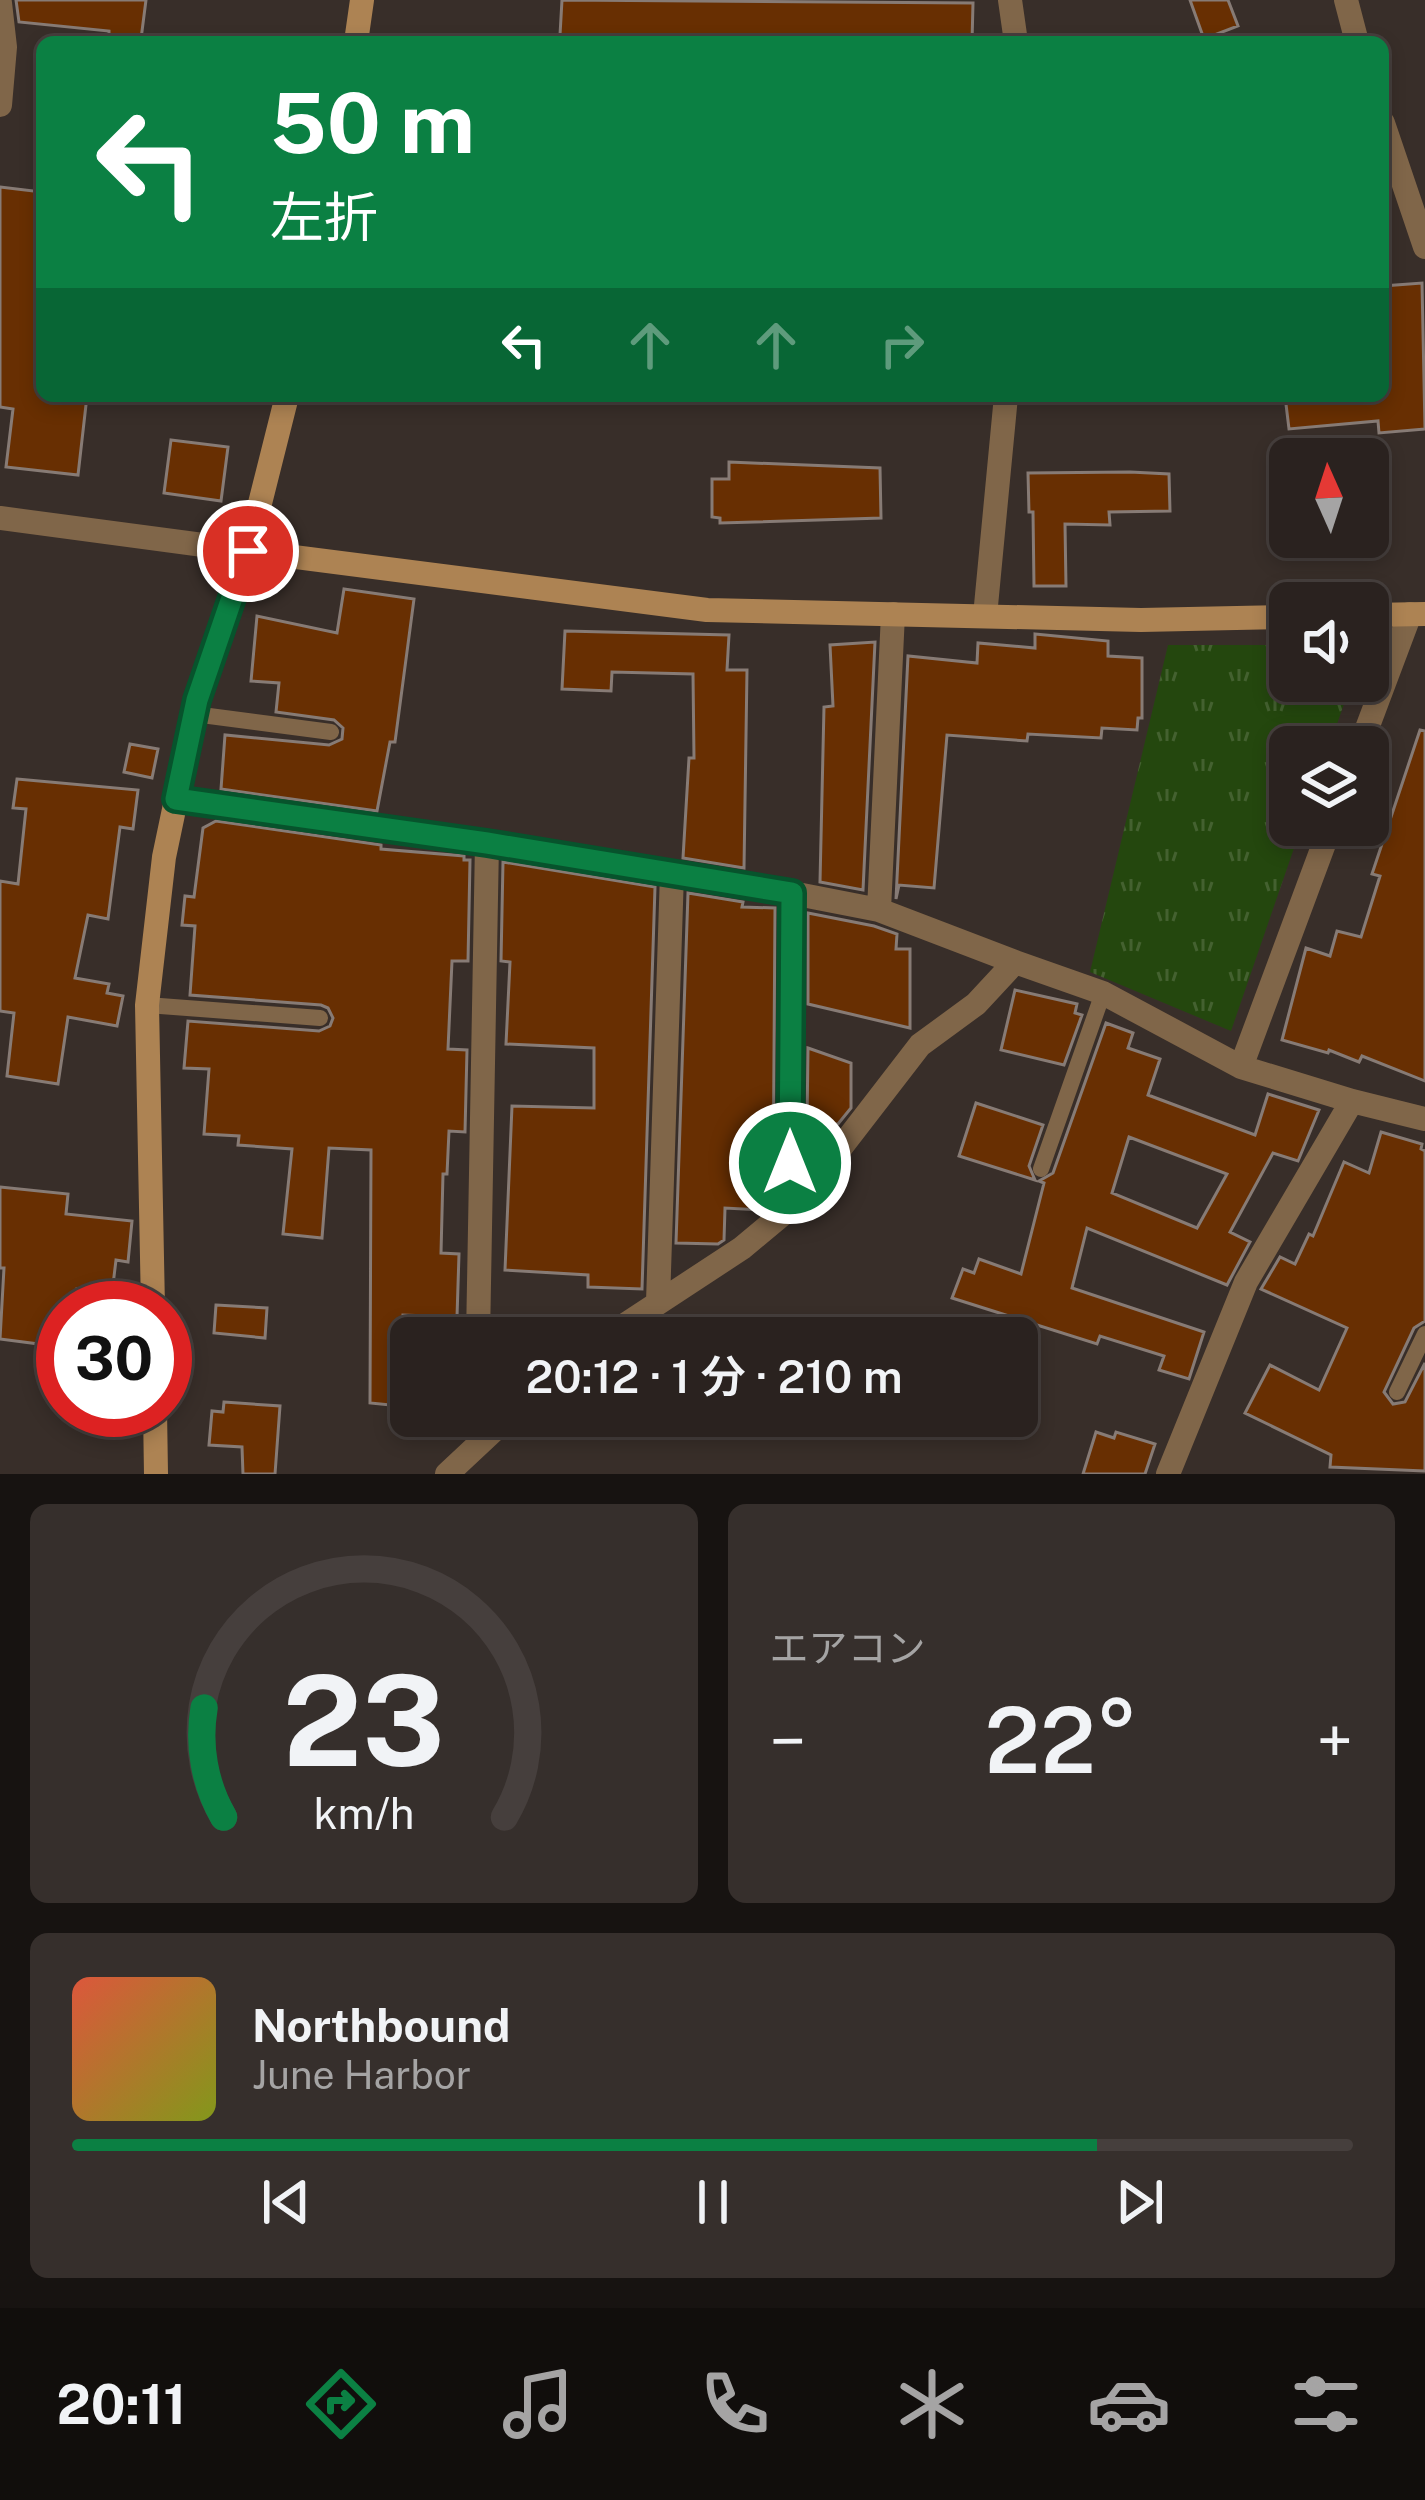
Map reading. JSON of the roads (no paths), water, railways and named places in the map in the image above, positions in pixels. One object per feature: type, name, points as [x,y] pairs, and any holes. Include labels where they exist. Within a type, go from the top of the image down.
[{"type":"street","points":[[357,36],[362,0]]},
{"type":"street","points":[[1010,0],[1015,36]]},
{"type":"street","points":[[1346,0],[1355,36]]},
{"type":"street","points":[[0,3],[5,46],[0,105]]},
{"type":"street","points":[[1389,141],[1425,247]]},
{"type":"street","points":[[152,1281],[147,1005],[164,857],[194,714],[248,551],[285,402]]},
{"type":"street","points":[[986,616],[1005,402]]},
{"type":"street","points":[[0,518],[707,610],[1141,620],[1269,617]]},
{"type":"street","points":[[879,910],[893,614]]},
{"type":"street","points":[[1369,726],[1417,614]]},
{"type":"street","points":[[176,799],[487,843],[879,910],[1103,993],[1241,1066],[1352,1102],[1425,1119]]},
{"type":"street","points":[[478,1317],[487,843]]},
{"type":"street","points":[[1241,1066],[1323,846]]},
{"type":"street","points":[[658,1302],[672,873]]},
{"type":"street","points":[[790,1208],[792,893]]},
{"type":"street","points":[[636,1317],[742,1248],[790,1208],[872,1111],[920,1045],[976,1004],[1015,962]]},
{"type":"street","points":[[1168,1474],[1246,1282],[1352,1102]]},
{"type":"street","points":[[155,1437],[156,1474]]},
{"type":"street","points":[[447,1474],[472,1437]]},
{"type":"lane","points":[[194,714],[331,732]]},
{"type":"lane","points":[[1041,1168],[1103,993]]},
{"type":"lane","points":[[147,1005],[320,1018]]},
{"type":"lane","points":[[1397,1392],[1425,1334]]}]
